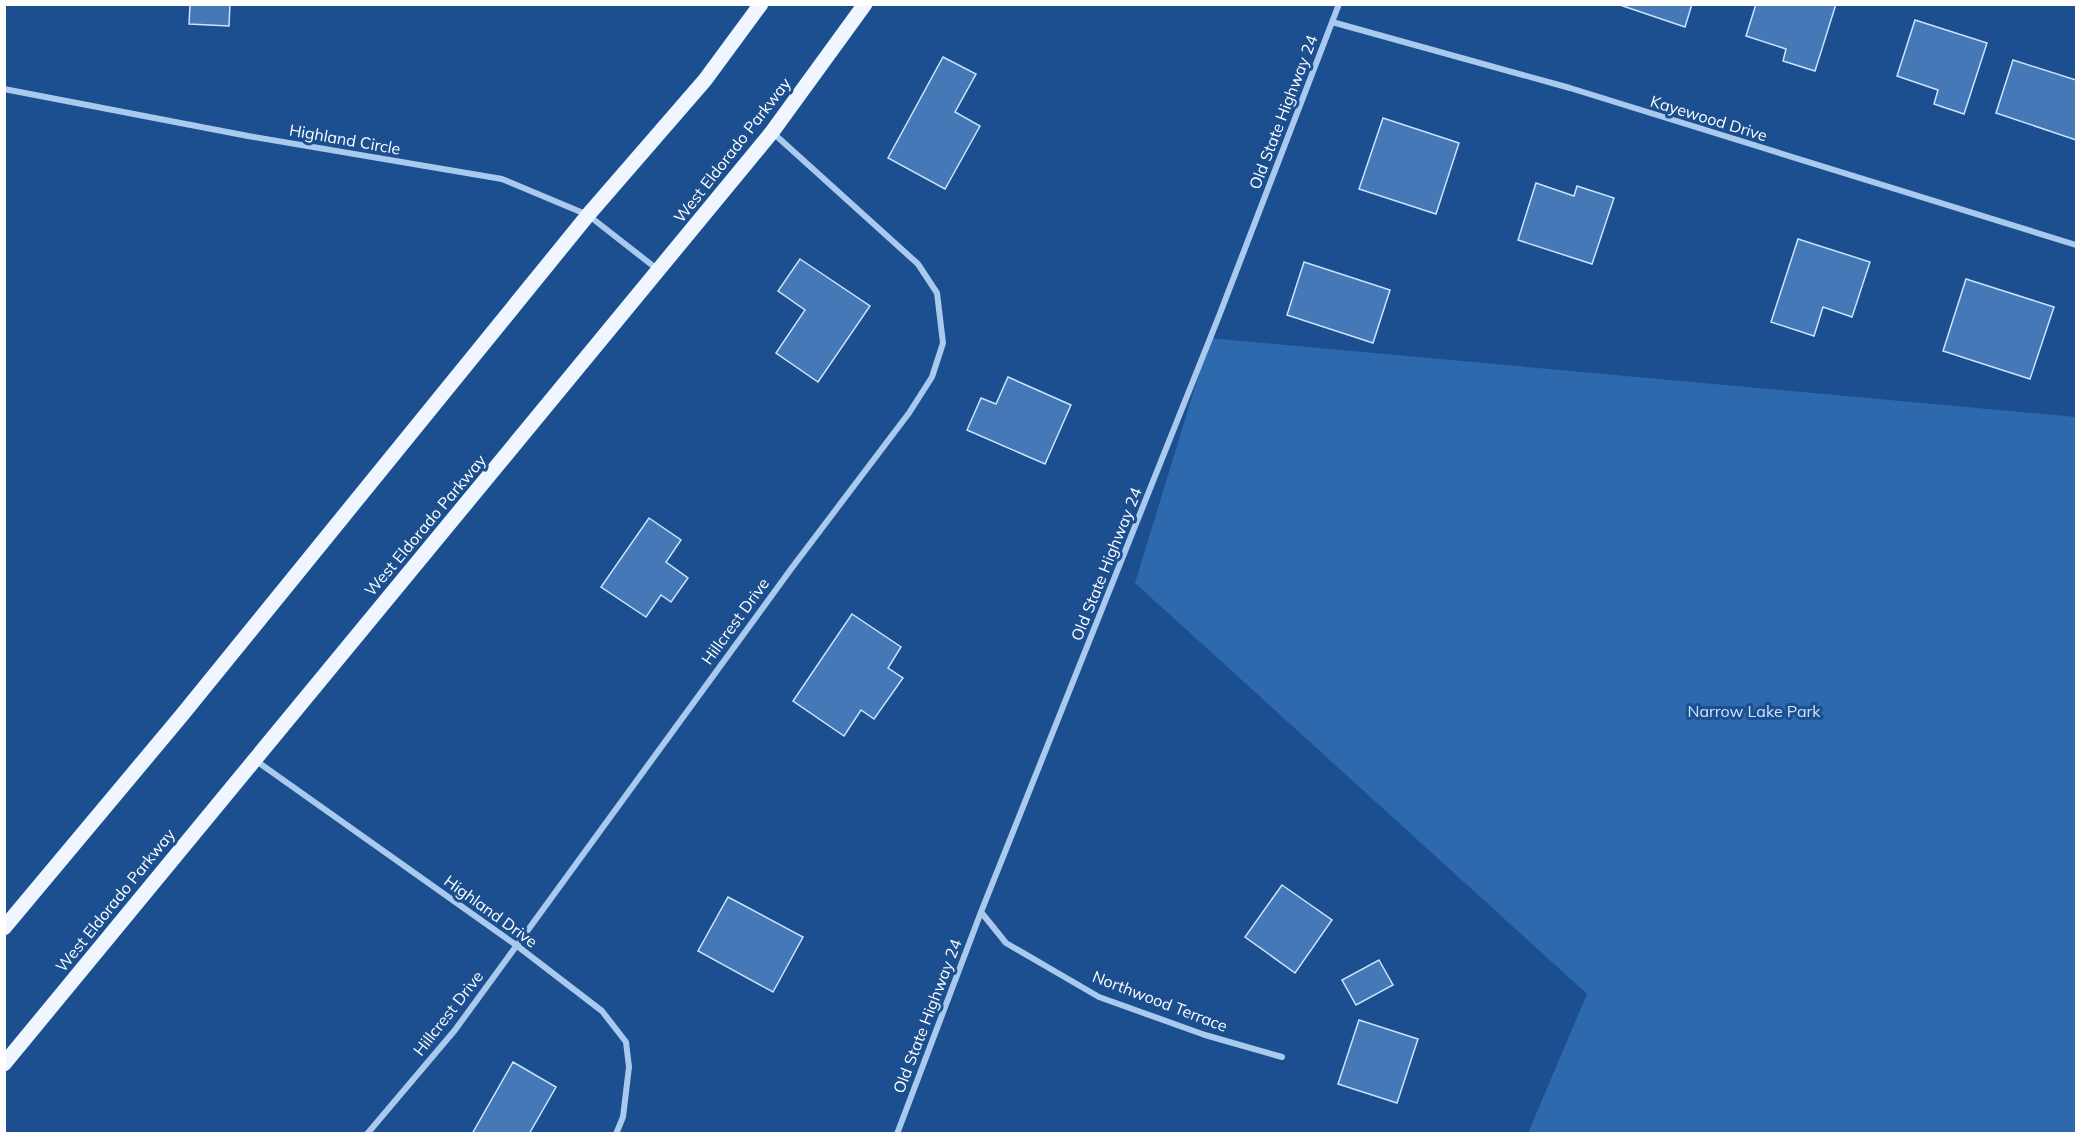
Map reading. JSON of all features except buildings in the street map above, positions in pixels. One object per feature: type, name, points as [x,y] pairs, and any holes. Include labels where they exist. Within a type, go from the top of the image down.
[{"type":"main road","points":[[4,928],[189,706],[588,215],[705,80],[761,4]]},
{"type":"main road","name":"West Eldorado Parkway","points":[[4,1064],[659,271],[771,132],[865,4]]},
{"type":"street","name":"Old State Highway 24","points":[[897,1134],[981,912],[1219,316],[1339,4]]},
{"type":"street","name":"Kayewood Drive","points":[[1332,22],[1570,88],[2076,245]]},
{"type":"street","name":"Highland Circle","points":[[4,89],[248,136],[502,179],[588,215],[659,271]]},
{"type":"street","name":"Hillcrest Drive","points":[[367,1134],[454,1030],[791,569],[909,413],[932,377],[943,343],[937,293],[918,264],[771,132]]},
{"type":"street","name":"Highland Drive","points":[[254,759],[516,945],[602,1011],[626,1042],[629,1067],[623,1117],[616,1134]]},
{"type":"street","name":"Northwood Terrace","points":[[981,912],[1006,942],[1099,997],[1205,1035],[1282,1057]]},
{"type":"green space","name":"Narrow Lake Park","points":[[1210,338],[2076,417],[2076,1133],[1528,1133],[1587,994],[1135,583]]}]
